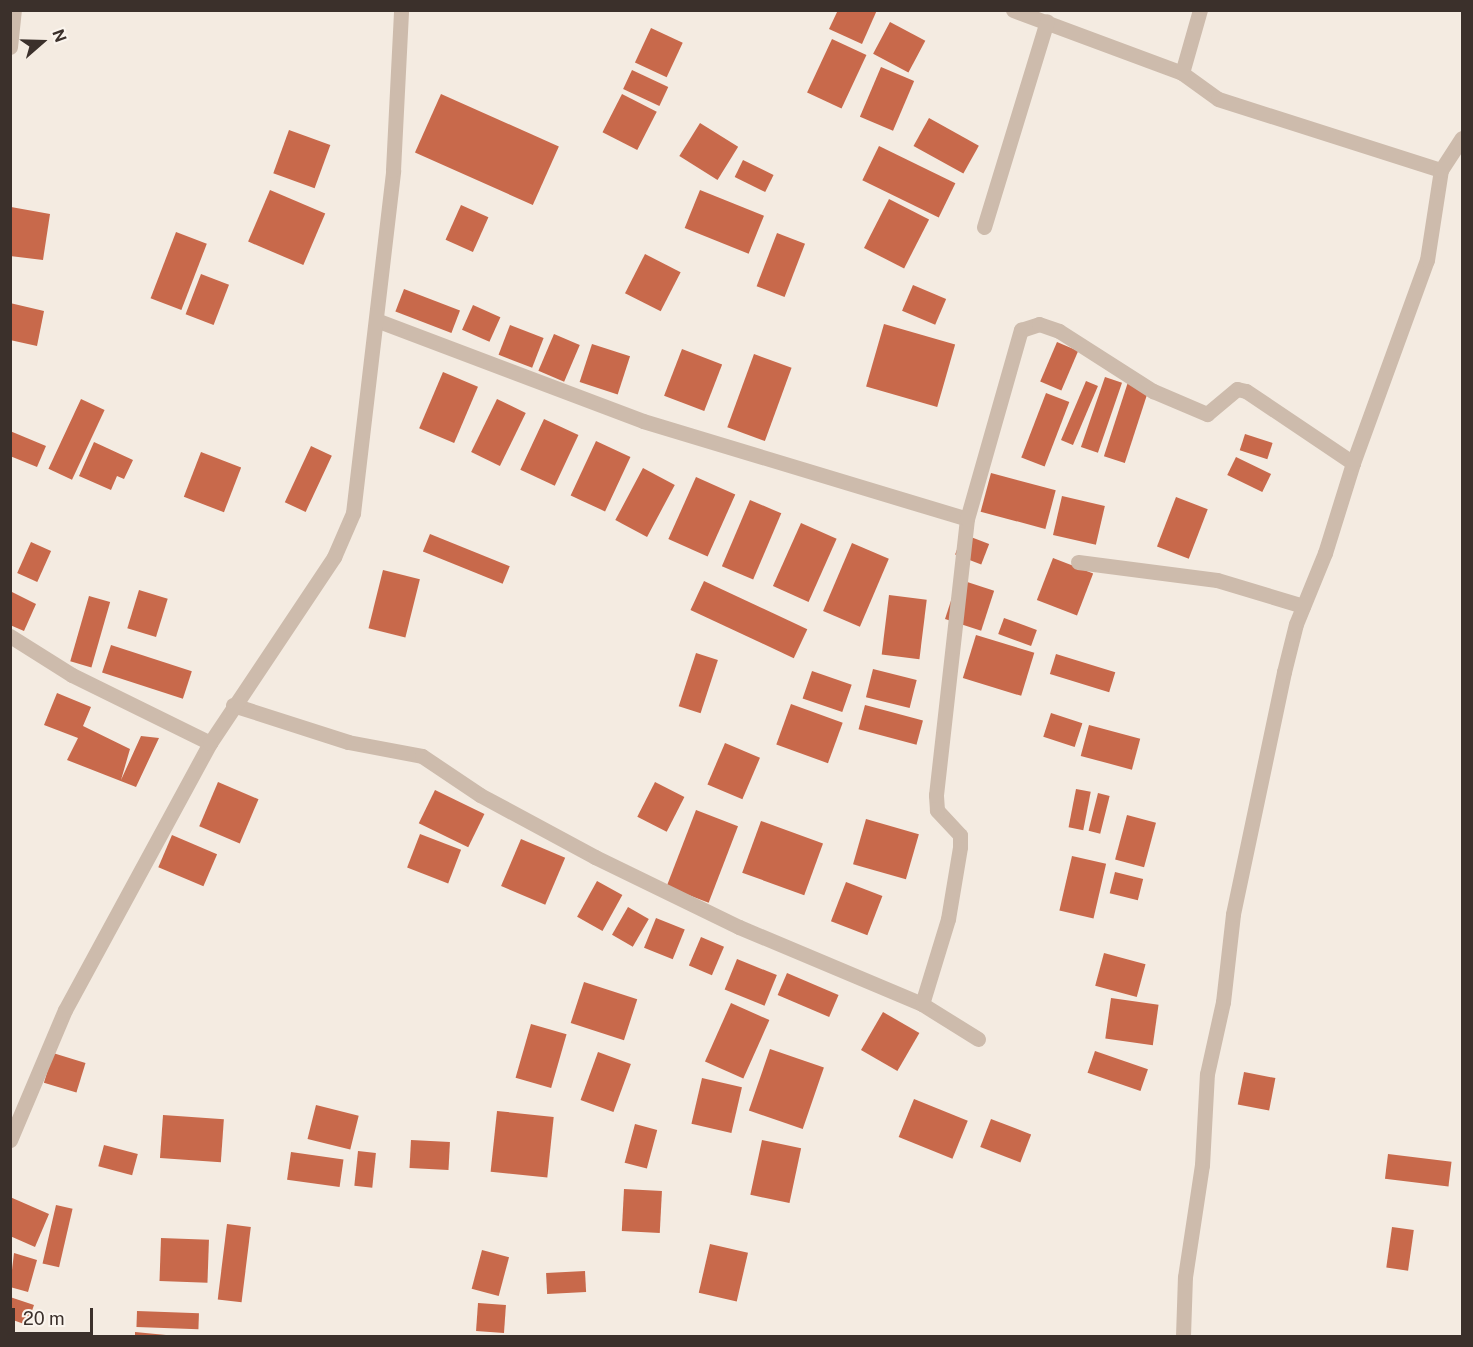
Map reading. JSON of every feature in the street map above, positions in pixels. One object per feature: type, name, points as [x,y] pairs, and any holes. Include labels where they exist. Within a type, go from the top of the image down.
[{"type":"street","points":[[10,47],[14,10]]},
{"type":"street","points":[[10,1140],[65,1010],[210,742],[334,557],[353,513],[393,170],[401,10]]},
{"type":"street","points":[[1012,10],[1047,21],[1182,73],[1218,99],[1441,170]]},
{"type":"street","points":[[1182,73],[1200,10]]},
{"type":"street","points":[[984,227],[1047,21]]},
{"type":"street","points":[[1183,1336],[1185,1277],[1202,1165],[1207,1074],[1223,1002],[1233,914],[1284,672],[1303,606],[1325,553],[1353,463],[1427,260],[1441,170],[1462,138]]},
{"type":"street","points":[[376,320],[643,421],[967,519]]},
{"type":"street","points":[[922,1004],[948,919],[960,847],[960,835],[937,810],[936,795],[967,519],[1021,330],[1039,324],[1059,331],[1153,391],[1207,414],[1238,389],[1246,391],[1353,463]]},
{"type":"street","points":[[1078,562],[1217,580],[1303,606]]},
{"type":"street","points":[[10,636],[72,675],[210,742]]},
{"type":"street","points":[[233,705],[348,742],[422,756],[480,795],[595,857],[739,927],[922,1004],[978,1039]]},
{"type":"building","points":[[838,10],[877,10],[862,44],[829,29]]},
{"type":"building","points":[[890,22],[925,41],[908,73],[873,54]]},
{"type":"building","points":[[651,28],[683,43],[667,77],[635,62]]},
{"type":"building","points":[[832,39],[866,55],[842,109],[807,92]]},
{"type":"building","points":[[881,67],[914,81],[893,131],[860,117]]},
{"type":"building","points":[[632,70],[668,87],[659,106],[623,89]]},
{"type":"building","points":[[441,94],[559,146],[533,205],[415,152]]},
{"type":"building","points":[[622,94],[657,112],[637,150],[602,132]]},
{"type":"building","points":[[929,118],[979,146],[963,174],[913,146]]},
{"type":"building","points":[[700,123],[738,147],[717,180],[679,156]]},
{"type":"building","points":[[289,130],[330,145],[315,188],[273,173]]},
{"type":"building","points":[[879,146],[955,183],[939,217],[862,180]]},
{"type":"building","points":[[743,160],[774,175],[765,192],[735,177]]},
{"type":"building","points":[[270,190],[325,213],[303,265],[248,242]]},
{"type":"building","points":[[700,190],[764,216],[749,254],[685,228]]},
{"type":"building","points":[[889,199],[929,219],[904,268],[864,248]]},
{"type":"building","points":[[461,205],[488,217],[473,252],[446,240]]},
{"type":"building","points":[[11,207],[50,214],[43,260],[10,256]]},
{"type":"building","points":[[176,232],[207,244],[181,310],[151,298]]},
{"type":"building","points":[[777,233],[805,244],[785,297],[757,286]]},
{"type":"building","points":[[645,254],[681,272],[661,311],[625,293]]},
{"type":"building","points":[[201,274],[229,285],[214,325],[186,314]]},
{"type":"building","points":[[913,285],[946,299],[935,325],[902,311]]},
{"type":"building","points":[[404,289],[460,311],[451,333],[395,311]]},
{"type":"building","points":[[10,303],[44,311],[37,346],[10,340]]},
{"type":"building","points":[[473,305],[500,317],[489,342],[462,330]]},
{"type":"building","points":[[884,324],[955,344],[937,407],[866,386]]},
{"type":"building","points":[[510,325],[544,338],[532,368],[499,355]]},
{"type":"building","points":[[554,334],[580,345],[564,382],[538,371]]},
{"type":"building","points":[[1057,342],[1078,351],[1061,391],[1040,382]]},
{"type":"building","points":[[592,344],[630,356],[618,394],[580,382]]},
{"type":"building","points":[[682,349],[722,364],[704,411],[664,396]]},
{"type":"building","points":[[754,354],[792,368],[765,441],[727,427]]},
{"type":"building","points":[[443,372],[478,387],[454,443],[419,428]]},
{"type":"building","points":[[1105,377],[1122,383],[1098,453],[1081,447]]},
{"type":"building","points":[[1086,381],[1098,386],[1073,445],[1061,440]]},
{"type":"building","points":[[1128,382],[1149,389],[1125,463],[1104,456]]},
{"type":"building","points":[[1046,393],[1069,402],[1045,466],[1021,457]]},
{"type":"building","points":[[81,399],[105,410],[72,480],[48,469]]},
{"type":"building","points":[[497,399],[526,413],[500,466],[471,452]]},
{"type":"building","points":[[544,419],[578,435],[555,486],[520,470]]},
{"type":"building","points":[[10,431],[46,446],[37,467],[10,456]]},
{"type":"building","points":[[1245,434],[1273,443],[1267,459],[1240,450]]},
{"type":"building","points":[[596,441],[630,457],[605,511],[571,495]]},
{"type":"building","points":[[94,442],[133,460],[124,479],[117,476],[111,490],[79,476]]},
{"type":"building","points":[[311,446],[332,456],[306,512],[285,502]]},
{"type":"building","points":[[201,452],[241,467],[224,512],[184,497]]},
{"type":"building","points":[[1236,457],[1271,474],[1262,492],[1227,475]]},
{"type":"building","points":[[643,468],[675,485],[647,537],[615,520]]},
{"type":"building","points":[[991,473],[1056,490],[1045,529],[981,512]]},
{"type":"building","points":[[696,477],[735,494],[708,557],[668,539]]},
{"type":"building","points":[[1062,496],[1105,506],[1096,545],[1053,535]]},
{"type":"building","points":[[1176,497],[1208,509],[1189,559],[1157,546]]},
{"type":"building","points":[[750,500],[781,513],[753,580],[722,566]]},
{"type":"building","points":[[801,523],[837,539],[809,602],[773,586]]},
{"type":"building","points":[[430,534],[510,566],[503,584],[423,552]]},
{"type":"building","points":[[963,534],[989,544],[981,565],[955,555]]},
{"type":"building","points":[[31,542],[51,551],[37,582],[17,573]]},
{"type":"building","points":[[852,543],[889,559],[860,627],[823,611]]},
{"type":"building","points":[[1053,558],[1093,573],[1077,615],[1037,600]]},
{"type":"building","points":[[383,570],[420,579],[405,637],[368,628]]},
{"type":"building","points":[[958,579],[994,591],[981,631],[945,619]]},
{"type":"building","points":[[704,581],[807,629],[794,658],[690,610]]},
{"type":"building","points":[[139,590],[168,599],[156,637],[127,628]]},
{"type":"building","points":[[10,591],[36,604],[24,631],[10,625]]},
{"type":"building","points":[[889,595],[927,600],[919,659],[882,655]]},
{"type":"building","points":[[89,596],[110,602],[91,667],[70,661]]},
{"type":"building","points":[[1004,618],[1037,630],[1031,646],[998,634]]},
{"type":"building","points":[[976,635],[1034,653],[1021,696],[963,678]]},
{"type":"building","points":[[111,645],[192,671],[183,699],[102,673]]},
{"type":"building","points":[[696,653],[718,660],[701,713],[679,706]]},
{"type":"building","points":[[1056,654],[1115,672],[1109,692],[1050,674]]},
{"type":"building","points":[[873,669],[917,680],[910,708],[866,697]]},
{"type":"building","points":[[812,671],[852,685],[842,712],[803,698]]},
{"type":"building","points":[[57,693],[91,707],[83,726],[130,749],[121,780],[141,736],[159,738],[136,787],[67,760],[78,738],[44,725]]},
{"type":"building","points":[[791,704],[843,723],[828,763],[776,744]]},
{"type":"building","points":[[865,705],[923,721],[916,745],[859,729]]},
{"type":"building","points":[[1051,713],[1082,723],[1075,747],[1043,737]]},
{"type":"building","points":[[1089,725],[1140,739],[1132,770],[1081,756]]},
{"type":"building","points":[[725,743],[760,758],[742,799],[707,784]]},
{"type":"building","points":[[218,782],[259,799],[240,843],[199,826]]},
{"type":"building","points":[[655,782],[684,797],[667,832],[637,817]]},
{"type":"building","points":[[1076,789],[1091,792],[1083,830],[1069,827]]},
{"type":"building","points":[[435,790],[484,814],[468,847],[419,823]]},
{"type":"building","points":[[1098,793],[1110,796],[1100,834],[1089,831]]},
{"type":"building","points":[[696,810],[738,826],[709,903],[667,887]]},
{"type":"building","points":[[1127,815],[1156,823],[1144,867],[1115,859]]},
{"type":"building","points":[[866,819],[919,834],[906,879],[853,864]]},
{"type":"building","points":[[761,821],[823,844],[804,895],[742,873]]},
{"type":"building","points":[[420,834],[461,850],[448,883],[407,868]]},
{"type":"building","points":[[172,835],[217,854],[203,886],[158,867]]},
{"type":"building","points":[[521,839],[565,858],[545,905],[501,886]]},
{"type":"building","points":[[1072,856],[1106,864],[1094,918],[1059,911]]},
{"type":"building","points":[[1115,872],[1143,879],[1138,900],[1110,893]]},
{"type":"building","points":[[597,881],[622,895],[602,931],[577,917]]},
{"type":"building","points":[[846,882],[882,896],[867,935],[831,921]]},
{"type":"building","points":[[628,907],[649,919],[633,947],[612,935]]},
{"type":"building","points":[[656,918],[685,930],[673,959],[644,948]]},
{"type":"building","points":[[701,937],[724,947],[712,975],[689,966]]},
{"type":"building","points":[[1104,953],[1146,964],[1137,997],[1095,986]]},
{"type":"building","points":[[737,959],[777,975],[765,1006],[725,990]]},
{"type":"building","points":[[787,973],[839,995],[829,1017],[778,995]]},
{"type":"building","points":[[584,982],[637,999],[624,1040],[571,1023]]},
{"type":"building","points":[[1111,998],[1159,1005],[1153,1045],[1105,1039]]},
{"type":"building","points":[[731,1003],[769,1020],[743,1079],[705,1061]]},
{"type":"building","points":[[883,1012],[919,1033],[897,1071],[861,1050]]},
{"type":"building","points":[[531,1024],[567,1034],[551,1088],[516,1078]]},
{"type":"building","points":[[770,1049],[824,1068],[803,1129],[749,1110]]},
{"type":"building","points":[[1095,1051],[1148,1069],[1140,1091],[1088,1073]]},
{"type":"building","points":[[598,1052],[631,1064],[613,1112],[581,1100]]},
{"type":"building","points":[[53,1053],[86,1063],[76,1093],[44,1083]]},
{"type":"building","points":[[1244,1072],[1275,1078],[1269,1110],[1238,1104]]},
{"type":"building","points":[[702,1078],[742,1087],[731,1133],[691,1124]]},
{"type":"building","points":[[914,1099],[968,1121],[952,1159],[899,1137]]},
{"type":"building","points":[[316,1105],[359,1116],[350,1150],[308,1139]]},
{"type":"building","points":[[497,1111],[554,1117],[547,1178],[491,1172]]},
{"type":"building","points":[[163,1115],[224,1119],[221,1162],[160,1158]]},
{"type":"building","points":[[991,1119],[1031,1134],[1020,1162],[980,1147]]},
{"type":"building","points":[[635,1124],[657,1130],[647,1169],[625,1163]]},
{"type":"building","points":[[411,1140],[450,1142],[448,1170],[410,1168]]},
{"type":"building","points":[[762,1140],[801,1148],[789,1203],[750,1195]]},
{"type":"building","points":[[104,1145],[138,1154],[132,1175],[98,1166]]},
{"type":"building","points":[[358,1151],[376,1153],[372,1188],[354,1186]]},
{"type":"building","points":[[291,1152],[343,1159],[340,1187],[287,1180]]},
{"type":"building","points":[[1388,1154],[1452,1162],[1448,1187],[1385,1179]]},
{"type":"building","points":[[624,1189],[662,1191],[660,1233],[622,1231]]},
{"type":"building","points":[[10,1197],[49,1214],[35,1247],[10,1236]]},
{"type":"building","points":[[56,1205],[73,1209],[59,1267],[43,1263]]},
{"type":"building","points":[[227,1224],[251,1227],[242,1302],[218,1299]]},
{"type":"building","points":[[1392,1227],[1414,1230],[1408,1271],[1386,1268]]},
{"type":"building","points":[[161,1238],[209,1240],[207,1283],[159,1281]]},
{"type":"building","points":[[710,1244],[748,1253],[737,1301],[699,1293]]},
{"type":"building","points":[[482,1250],[509,1257],[499,1296],[472,1289]]},
{"type":"building","points":[[14,1253],[37,1260],[28,1292],[10,1287]]},
{"type":"building","points":[[585,1271],[586,1292],[547,1294],[546,1273]]},
{"type":"building","points":[[10,1297],[34,1305],[27,1325],[10,1319]]},
{"type":"building","points":[[478,1303],[506,1305],[504,1333],[476,1331]]},
{"type":"building","points":[[137,1311],[199,1313],[198,1329],[136,1327]]},
{"type":"building","points":[[135,1332],[166,1335],[166,1336],[135,1336]]}]
